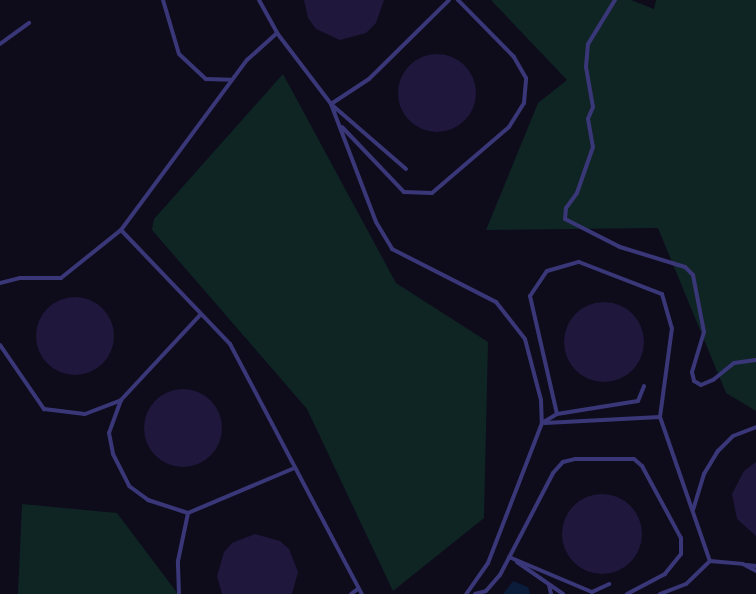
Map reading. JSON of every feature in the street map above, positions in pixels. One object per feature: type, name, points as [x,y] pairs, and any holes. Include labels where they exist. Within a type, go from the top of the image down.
[{"type":"lane","points":[[163,0],[179,54],[206,80],[232,80]]},
{"type":"lane","points":[[259,0],[277,33],[331,104],[406,169]]},
{"type":"lane","points":[[331,104],[369,79],[449,0]]},
{"type":"lane","points":[[339,123],[404,192],[432,193],[509,127],[524,104],[526,78],[514,57],[458,0]]},
{"type":"lane","points":[[615,0],[588,44],[586,68],[593,107],[588,119],[593,147],[577,193],[566,208],[565,219],[620,248],[685,267],[693,275],[704,332],[692,372],[694,381],[701,385],[713,380],[734,363],[756,360]]},
{"type":"lane","points":[[0,44],[28,23]]},
{"type":"lane","points":[[0,283],[20,278],[61,278],[121,230],[247,60],[277,33]]},
{"type":"lane","points":[[331,104],[376,222],[392,249],[496,302],[511,318],[525,339],[541,400],[542,423],[488,563],[466,594]]},
{"type":"lane","points":[[121,230],[230,344],[293,468],[362,594]]},
{"type":"lane","points":[[557,414],[530,296],[547,271],[579,262],[662,294],[672,328],[660,417],[710,561]]},
{"type":"lane","points":[[201,314],[122,400],[109,433],[113,454],[129,486],[148,500],[188,513],[293,468]]},
{"type":"lane","points":[[0,345],[44,409],[85,414],[122,400]]},
{"type":"lane","points":[[542,423],[557,414],[638,401],[644,386]]},
{"type":"lane","points":[[542,423],[660,417]]},
{"type":"lane","points":[[693,510],[704,474],[718,451],[734,436],[756,428]]},
{"type":"lane","points":[[475,594],[486,591],[500,574],[553,473],[563,462],[575,459],[634,459],[642,466],[681,538],[681,554],[665,574],[627,594]]},
{"type":"lane","points":[[179,594],[178,561],[188,513]]},
{"type":"lane","points":[[563,594],[509,557],[592,592],[609,584]]},
{"type":"lane","points":[[660,594],[686,584],[710,561],[743,564],[756,569]]},
{"type":"lane","points":[[548,584],[551,594]]},
{"type":"lane","points":[[351,594],[358,589]]},
{"type":"green space","points":[[491,0],[631,0],[654,9],[656,0],[756,0],[756,411],[726,393],[658,228],[486,230],[538,103],[567,80]]},
{"type":"green space","points":[[283,74],[396,283],[488,342],[484,518],[393,591],[307,409],[152,230],[154,219]]},
{"type":"green space","points":[[22,504],[117,513],[178,594],[18,594]]},
{"type":"water","points":[[513,581],[528,587],[530,594],[503,594]]},
{"type":"building","points":[[304,0],[384,0],[376,23],[366,33],[340,40],[316,29],[308,18]]},
{"type":"building","points":[[437,54],[452,57],[465,65],[473,78],[476,93],[473,108],[465,121],[452,129],[437,132],[422,129],[409,121],[401,108],[398,93],[401,78],[409,65],[422,57]]},
{"type":"building","points":[[75,297],[90,300],[103,308],[111,321],[114,336],[111,351],[103,364],[90,372],[75,375],[60,372],[47,364],[39,351],[36,336],[39,321],[47,308],[60,300]]},
{"type":"building","points":[[596,302],[612,302],[633,313],[644,334],[644,350],[633,371],[612,382],[596,382],[582,376],[570,364],[564,350],[564,334],[570,320],[582,308]]},
{"type":"building","points":[[175,389],[191,389],[205,395],[216,406],[222,420],[222,436],[216,450],[205,461],[191,467],[175,467],[161,461],[150,450],[144,436],[144,420],[150,406],[161,395]]},
{"type":"building","points":[[756,462],[756,536],[737,519],[732,494],[744,471]]},
{"type":"building","points":[[602,494],[617,497],[630,506],[639,519],[642,534],[639,549],[630,562],[617,571],[602,574],[587,571],[574,562],[565,549],[562,534],[565,519],[574,506],[587,497]]},
{"type":"building","points":[[255,534],[280,541],[289,549],[298,572],[292,594],[222,594],[217,576],[224,552],[232,543]]}]
